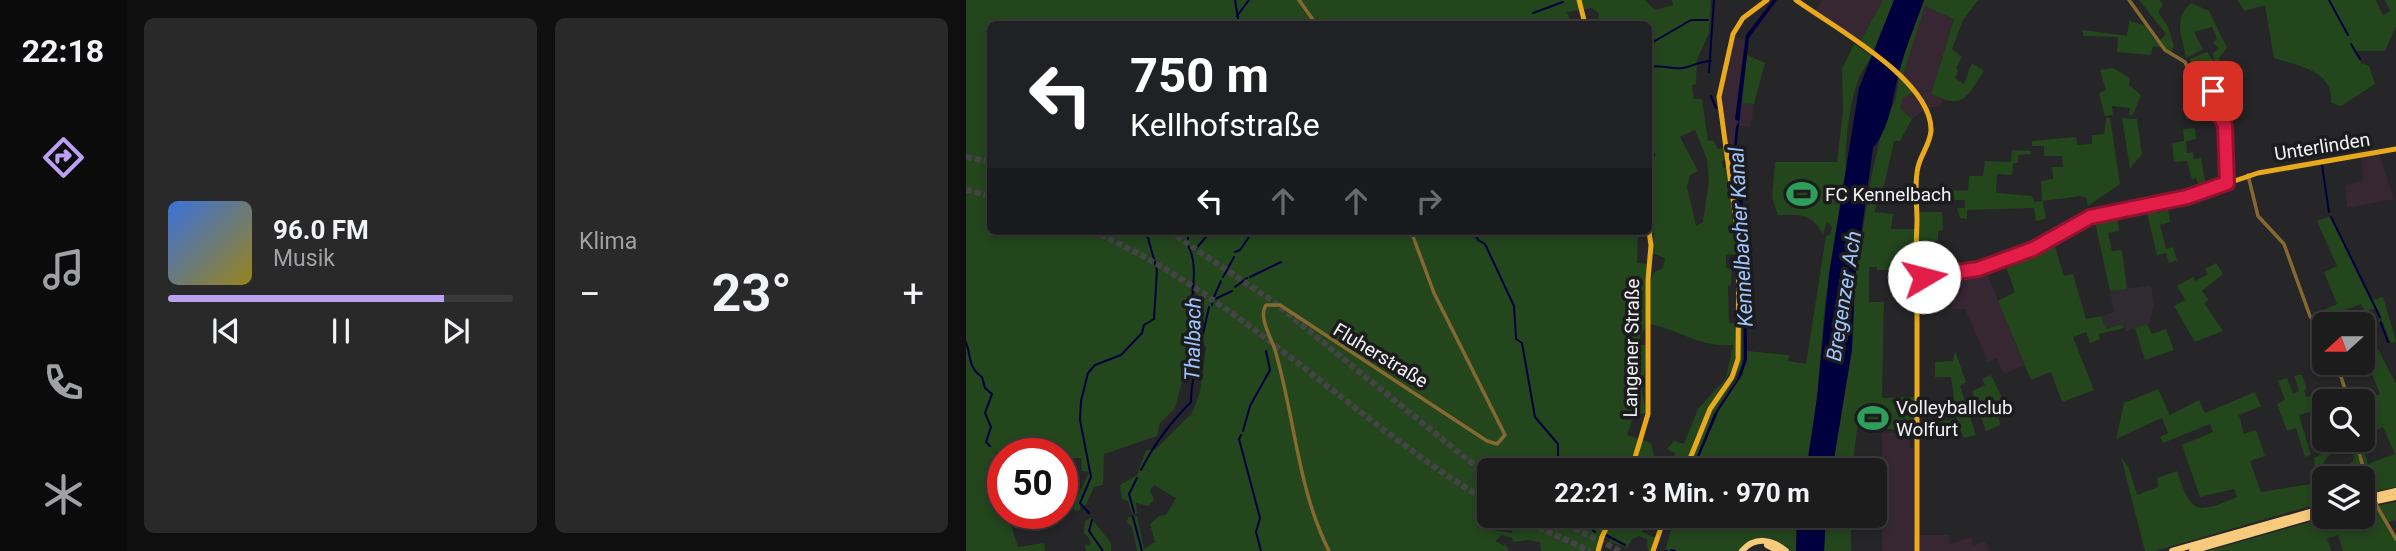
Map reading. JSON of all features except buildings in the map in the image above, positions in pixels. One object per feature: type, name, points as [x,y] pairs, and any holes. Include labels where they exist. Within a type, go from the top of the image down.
[{"type":"highway","points":[[2375,496],[2396,491]]},
{"type":"highway","points":[[2375,501],[2396,497]]},
{"type":"highway","points":[[2172,551],[2312,514]]},
{"type":"highway","points":[[2192,551],[2312,515]]},
{"type":"highway","points":[[1744,551],[1762,544],[1783,551]]},
{"type":"main road","points":[[1578,0],[1584,21]]},
{"type":"main road","points":[[1690,458],[1710,409],[1732,377],[1738,359],[1739,243],[1719,97],[1733,33],[1743,18],[1766,0]]},
{"type":"main road","points":[[1796,0],[1904,79],[1925,110],[1931,126],[1917,173],[1919,271],[1924,277],[1917,292],[1917,551]]},
{"type":"main road","name":"Unterlinden","points":[[1924,277],[1978,269],[2033,249],[2090,217],[2187,197],[2250,175],[2396,149]]},
{"type":"main road","name":"Langener Straße","points":[[1635,458],[1648,414],[1649,235]]},
{"type":"main road","points":[[1598,551],[1606,528]]},
{"type":"main road","points":[[1653,551],[1661,528]]},
{"type":"street","points":[[1299,0],[1314,21]]},
{"type":"street","points":[[2129,0],[2165,50],[2185,62],[2196,86],[2206,93],[2213,91],[2218,113],[2225,125],[2227,183]]},
{"type":"street","points":[[2250,175],[2258,216],[2284,244],[2312,318]]},
{"type":"street","name":"Fluherstraße","points":[[1329,551],[1307,497],[1279,366],[1262,314],[1266,305],[1280,305],[1488,441],[1497,444],[1505,435],[1434,293],[1412,235]]},
{"type":"street","points":[[2359,452],[2366,480],[2396,540]]},
{"type":"shaded area","points":[[1822,0],[1883,0],[1860,42],[1814,12]]},
{"type":"shaded area","points":[[1925,5],[1954,18],[1931,94],[1943,100],[1940,107],[1929,107],[1912,119],[1899,108],[1903,98],[1902,75]]},
{"type":"shaded area","points":[[1734,37],[1745,39],[1737,102],[1754,104],[1751,127],[1740,126],[1736,145],[1726,145],[1720,97]]},
{"type":"shaded area","points":[[2379,153],[2394,199],[2347,208],[2345,185],[2363,180],[2361,157]]},
{"type":"shaded area","points":[[1985,268],[2024,365],[2004,374],[1996,358],[1988,362],[1965,309],[1952,309],[1952,293],[1962,292],[1958,273]]},
{"type":"shaded area","points":[[2151,285],[2154,304],[2150,323],[2126,332],[2123,324],[2106,329],[2101,316],[2114,312],[2110,291]]},
{"type":"shaded area","points":[[1882,432],[1910,435],[1910,448],[1916,449],[1917,535],[1949,535],[1950,544],[1971,537],[1973,545],[1985,542],[1990,551],[1882,551],[1882,528],[1887,528],[1887,458],[1882,458]]},
{"type":"green space","points":[[966,0],[1645,0],[1655,10],[1673,5],[1672,0],[1711,0],[1709,33],[1697,60],[1696,84],[1692,85],[1694,99],[1702,99],[1708,141],[1713,140],[1718,149],[1725,148],[1726,160],[1722,161],[1723,168],[1727,167],[1737,254],[1726,255],[1726,268],[1732,269],[1731,285],[1728,286],[1729,323],[1738,323],[1738,339],[1731,370],[1705,417],[1688,458],[1674,458],[1675,453],[1667,449],[1674,441],[1684,444],[1698,409],[1726,378],[1733,345],[1709,344],[1650,324],[1650,283],[1653,273],[1663,268],[1665,258],[1652,253],[1652,158],[1656,156],[1652,145],[1652,21],[1598,21],[1599,14],[1592,8],[1567,12],[1570,21],[987,21],[987,235],[1638,235],[1637,263],[1648,264],[1648,321],[1640,333],[1640,345],[1648,345],[1642,391],[1646,413],[1634,416],[1627,435],[1651,443],[1655,458],[1477,458],[1477,528],[1512,533],[1513,528],[1645,528],[1642,532],[1656,538],[1652,551],[1648,551],[1647,539],[1639,536],[1632,539],[1627,548],[1611,542],[1606,551],[1611,537],[1602,534],[1597,549],[1592,551],[1541,551],[1540,542],[1513,542],[1512,538],[1501,535],[1496,541],[1503,546],[1505,544],[1509,551],[1137,551],[1132,527],[1127,522],[1128,517],[1137,516],[1144,549],[1155,542],[1150,524],[1159,516],[1166,515],[1176,498],[1154,485],[1150,490],[1154,500],[1148,506],[1136,503],[1137,513],[1132,513],[1128,501],[1122,499],[1120,485],[1137,475],[1146,450],[1155,450],[1192,413],[1200,392],[1206,348],[1198,326],[1198,297],[1191,284],[1188,359],[1175,408],[1160,423],[1157,436],[1104,454],[1103,485],[1094,487],[1086,505],[1080,505],[1080,510],[1078,496],[1089,472],[1082,471],[1081,458],[1078,458],[1078,438],[987,438],[987,529],[1012,529],[1018,547],[1044,543],[1045,551],[966,551]],"holes":[[[1695,130],[1707,159],[1709,180],[1703,222],[1696,226],[1687,187],[1690,175],[1698,171],[1680,137]]]},
{"type":"green space","points":[[1883,0],[1894,0],[1875,51],[1860,42]]},
{"type":"green space","points":[[1924,0],[1978,0],[1963,20],[1952,49],[1962,57],[1956,68],[1958,70],[1955,78],[1964,84],[1972,63],[1984,71],[1968,94],[1958,101],[1931,94],[1954,19],[1925,6],[1903,75],[1913,92],[1903,98],[1900,108],[1912,119],[1900,141],[1894,141],[1885,182],[1874,212],[1893,214],[1891,229],[1917,229],[1919,212],[1942,212],[1943,230],[1938,231],[1938,241],[1917,241],[1918,270],[1877,270],[1877,267],[1870,267],[1869,271],[1869,302],[1884,302],[1882,398],[1916,397],[1916,425],[1908,425],[1907,431],[1860,426],[1857,429],[1854,458],[1834,458],[1852,349],[1855,279],[1871,178],[1882,130],[1896,98],[1901,62]]},
{"type":"green space","points":[[2139,0],[2160,0],[2163,5],[2158,12],[2168,27],[2174,46],[2170,54],[2164,48],[2153,46],[2151,55],[2117,52],[2118,37],[2083,36],[2083,30],[2127,36],[2129,21],[2145,25],[2154,39],[2159,41],[2166,34]]},
{"type":"green space","points":[[2237,0],[2376,0],[2383,15],[2390,11],[2385,0],[2396,0],[2396,26],[2385,51],[2356,51],[2361,63],[2369,66],[2375,84],[2341,106],[2331,103],[2327,84],[2321,77],[2304,67],[2274,58],[2265,5],[2245,11]]},
{"type":"green space","points":[[2191,3],[2209,11],[2227,48],[2219,58],[2223,70],[2222,78],[2209,87],[2212,78],[2196,78],[2190,59],[2207,52],[2214,62],[2213,53],[2219,49],[2213,42],[2217,39],[2212,27],[2194,32],[2203,49],[2186,58],[2180,22],[2185,9]]},
{"type":"green space","points":[[1854,44],[1872,56],[1858,79],[1849,120],[1846,174],[1825,302],[1809,458],[1699,458],[1719,410],[1743,374],[1747,351],[1789,355],[1788,361],[1806,364],[1826,236],[1830,235],[1832,227],[1827,222],[1823,234],[1810,219],[1778,215],[1772,198],[1775,162],[1837,162],[1843,111],[1842,69]]},
{"type":"green space","points":[[1747,55],[1765,63],[1754,104],[1741,103]]},
{"type":"green space","points":[[2113,68],[2130,78],[2129,85],[2141,95],[2133,115],[2129,115],[2130,108],[2112,106],[2113,115],[2105,116],[2099,93],[2106,90],[2100,70]]},
{"type":"green space","points":[[2106,118],[2110,118],[2120,184],[2088,206],[2086,198],[2081,196],[2043,201],[2046,219],[2036,221],[2034,208],[1967,210],[1967,219],[1960,218],[1957,208],[1965,208],[1965,200],[1955,200],[1949,191],[1968,190],[1969,176],[1983,176],[1985,161],[2011,162],[2012,150],[2031,151],[2031,154],[2018,155],[2018,163],[2013,163],[2012,175],[1997,174],[1996,193],[2032,196],[2034,202],[2042,201],[2041,181],[2053,179],[2052,167],[2063,167],[2062,156],[2044,156],[2044,146],[2032,146],[2032,141],[2076,137],[2077,145],[2092,144],[2092,135],[2104,134]]},
{"type":"green space","points":[[2122,118],[2137,119],[2142,154],[2130,169]]},
{"type":"green space","points":[[2195,128],[2196,139],[2186,141],[2187,153],[2193,152],[2194,159],[2201,158],[2205,182],[2198,184],[2196,178],[2192,179],[2187,161],[2174,162],[2172,143],[2184,141],[2183,129]]},
{"type":"green space","points":[[2155,203],[2158,213],[2168,210],[2170,222],[2160,225],[2166,249],[2173,247],[2177,260],[2169,263],[2166,253],[2157,255],[2145,205]]},
{"type":"green space","points":[[2116,212],[2119,231],[2108,233],[2112,251],[2122,250],[2127,289],[2110,291],[2094,218]]},
{"type":"green space","points":[[2331,216],[2370,298],[2373,300],[2383,297],[2396,341],[2391,343],[2377,308],[2365,312],[2361,304],[2340,312],[2324,312],[2323,310],[2337,304],[2324,272],[2337,266],[2317,221]]},
{"type":"green space","points":[[2052,237],[2064,276],[2073,274],[2086,319],[2101,316],[2106,329],[2123,324],[2124,328],[2099,334],[2100,339],[2090,343],[2086,332],[2073,337],[2094,390],[2062,402],[2051,372],[2031,380],[1998,301],[2015,292],[2004,261]]},
{"type":"green space","points":[[2216,263],[2223,274],[2202,291],[2209,300],[2204,303],[2223,331],[2195,342],[2174,306],[2185,300],[2177,286],[2193,277],[2195,281],[2208,274],[2205,269]]},
{"type":"green space","points":[[1740,274],[1743,274],[1742,366],[1714,414],[1696,458],[1691,458],[1711,411],[1740,358]]},
{"type":"green space","points":[[2147,324],[2152,334],[2166,329],[2174,350],[2145,360],[2135,328]]},
{"type":"green space","points":[[2378,349],[2396,384],[2396,487],[2375,492],[2375,466],[2347,466],[2353,461],[2354,452],[2365,452],[2368,464],[2395,454],[2383,427],[2375,431],[2375,396],[2380,394],[2372,375],[2375,375],[2375,350]]},
{"type":"green space","points":[[1955,351],[1966,382],[1960,386],[1976,435],[1964,438],[1959,427],[1949,428],[1949,438],[1942,437],[1941,421],[1957,420],[1951,377],[1935,377],[1935,362],[1953,361]]},
{"type":"green space","points":[[1991,375],[2007,408],[1998,412],[2000,425],[1986,431],[1972,391],[1985,385],[1982,379]]},
{"type":"green space","points":[[2302,375],[2307,389],[2304,390],[2306,397],[2312,396],[2312,418],[2310,412],[2299,415],[2311,455],[2305,457],[2296,428],[2287,431],[2277,404],[2285,400],[2278,381],[2287,378],[2293,394],[2299,391],[2294,376]]},
{"type":"green space","points":[[2158,389],[2170,415],[2199,400],[2205,413],[2255,392],[2261,406],[2239,415],[2244,434],[2256,430],[2265,456],[2250,461],[2261,492],[2310,484],[2312,505],[2155,551],[2145,551],[2121,457],[2129,468],[2137,495],[2158,487],[2157,478],[2177,471],[2186,495],[2197,506],[2212,506],[2237,497],[2234,489],[2200,497],[2182,445],[2213,432],[2210,424],[2163,443],[2160,437],[2168,433],[2162,418],[2116,439],[2124,403]]},
{"type":"green space","points":[[2326,452],[2335,452],[2327,457],[2322,466],[2315,466],[2314,458]]},
{"type":"green space","points":[[2396,502],[2396,520],[2389,522],[2396,539],[2396,551],[2343,551],[2338,535],[2327,539],[2332,551],[2207,551],[2312,521],[2312,529],[2375,529],[2375,508],[2380,508],[2379,505]]},
{"type":"green space","points":[[1091,518],[1111,543],[1111,551],[1086,551],[1085,545],[1091,545],[1084,534],[1085,521]]},
{"type":"green space","points":[[1672,528],[1797,528],[1796,551],[1784,551],[1764,539],[1740,551],[1665,551]]},
{"type":"green space","points":[[1825,528],[1851,528],[1851,551],[1824,551]]},
{"type":"water","points":[[1773,0],[1777,0],[1749,38],[1735,160],[1746,221],[1747,360],[1741,376],[1719,410],[1699,458],[1696,458],[1714,414],[1737,380],[1744,359],[1742,221],[1732,167],[1736,126],[1739,122],[1735,119],[1746,35]]},
{"type":"water","name":"Bregenzer Ach","points":[[1894,0],[1924,0],[1902,62],[1885,128],[1873,148],[1855,279],[1852,349],[1834,458],[1808,458],[1817,398],[1829,274],[1859,88]]},
{"type":"water","points":[[1797,528],[1825,528],[1824,551],[1796,551]]},
{"type":"waterway","name":"Thalbach","points":[[1235,0],[1238,21]]},
{"type":"waterway","points":[[1237,16],[1249,0]]},
{"type":"waterway","points":[[1709,72],[1714,0]]},
{"type":"waterway","points":[[2329,0],[2348,35]]},
{"type":"waterway","points":[[1533,13],[1563,2]]},
{"type":"waterway","points":[[1652,43],[1691,20],[1708,20]]},
{"type":"waterway","points":[[2351,44],[2360,59]]},
{"type":"waterway","points":[[1652,67],[1679,68],[1711,61]]},
{"type":"waterway","points":[[2238,93],[2239,97]]},
{"type":"waterway","points":[[1711,96],[1716,108]]},
{"type":"waterway","points":[[2322,165],[2329,212]]},
{"type":"waterway","points":[[2331,217],[2380,317]]},
{"type":"waterway","points":[[1089,513],[1080,503],[1091,477],[1080,420],[1081,401],[1088,373],[1095,365],[1121,355],[1142,333],[1144,325],[1154,319],[1157,270],[1147,235]]},
{"type":"waterway","name":"Thalbach","points":[[1141,470],[1163,434],[1191,402],[1197,350],[1191,326],[1194,273],[1187,244],[1188,235]]},
{"type":"waterway","points":[[1194,251],[1208,235]]},
{"type":"waterway","points":[[1235,252],[1240,250],[1250,235]]},
{"type":"waterway","points":[[1476,235],[1485,244],[1514,306],[1516,339],[1522,343],[1535,417],[1558,444],[1558,458]]},
{"type":"waterway","points":[[1223,277],[1234,257]]},
{"type":"waterway","points":[[1250,277],[1281,262]]},
{"type":"waterway","points":[[1235,287],[1247,278]]},
{"type":"waterway","points":[[1213,299],[1221,281]]},
{"type":"waterway","points":[[1212,305],[1213,300],[1232,291]]},
{"type":"waterway","points":[[1195,336],[1203,334],[1209,307]]},
{"type":"waterway","points":[[2381,323],[2388,342]]},
{"type":"waterway","points":[[966,342],[972,365],[982,377],[985,388],[992,394],[985,413],[991,427],[987,438]]},
{"type":"waterway","points":[[1243,431],[1250,406],[1270,370],[1266,351]]},
{"type":"waterway","points":[[1241,435],[1239,439],[1260,518],[1256,532],[1261,551]]},
{"type":"waterway","points":[[987,439],[987,443]]},
{"type":"waterway","name":"Thalbach","points":[[1134,512],[1129,494],[1137,478]]},
{"type":"waterway","name":"Thalbach","points":[[1133,517],[1142,551]]},
{"type":"waterway","points":[[1092,520],[1089,531],[1103,551]]},
{"type":"waterway","points":[[1590,528],[1595,532]]},
{"type":"waterway","points":[[1606,535],[1625,545]]},
{"type":"waterway","points":[[1671,550],[1675,551]]},
{"type":"tunnel","points":[[966,157],[987,161]]},
{"type":"tunnel","points":[[966,190],[987,195]]},
{"type":"tunnel","points":[[1100,235],[1146,258],[1197,289],[1390,434],[1477,494]]},
{"type":"tunnel","points":[[1175,235],[1271,300],[1477,467]]},
{"type":"tunnel","points":[[1540,528],[1590,551]]},
{"type":"tunnel","points":[[1574,528],[1620,551]]},
{"type":"place","name":"FC Kennelbach","points":[[1802,194]]},
{"type":"place","name":"Volleyballclub Wolfurt","points":[[1873,418]]},
{"type":"route","points":[[1924,277],[1978,269],[2033,249],[2090,217],[2117,209],[2197,195],[2227,183],[2225,123],[2218,113],[2213,91]]},
{"type":"water label","name":"Kennelbacher Kanal","points":[[1741,237]]}]
